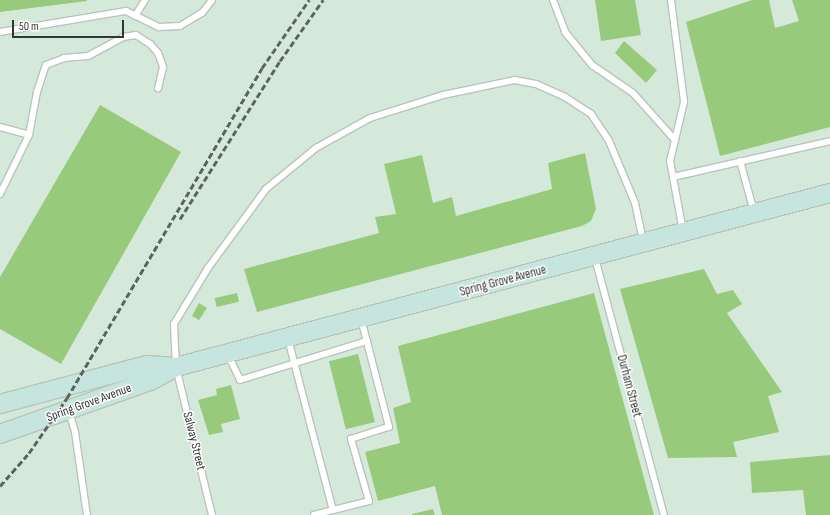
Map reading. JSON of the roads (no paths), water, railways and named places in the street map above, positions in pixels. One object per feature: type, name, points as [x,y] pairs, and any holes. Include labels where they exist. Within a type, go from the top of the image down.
[{"type":"main road","name":"Spring Grove Avenue","points":[[0,434],[150,381],[176,367],[830,193]]},
{"type":"main road","name":"Spring Grove Avenue","points":[[0,404],[147,365],[176,367]]},
{"type":"lane","points":[[135,16],[145,0]]},
{"type":"lane","points":[[0,32],[126,11],[159,27],[180,26],[202,13],[212,0]]},
{"type":"lane","points":[[553,0],[565,32],[592,65],[633,93],[675,140]]},
{"type":"lane","points":[[672,0],[684,102],[670,161],[683,233]]},
{"type":"lane","points":[[0,194],[30,135],[38,92],[46,65],[64,58],[88,56],[123,37],[136,35],[150,44],[158,53],[163,68],[158,88]]},
{"type":"lane","name":"Salway Street","points":[[212,515],[176,367],[174,324],[208,268],[266,189],[316,148],[370,118],[443,95],[515,80],[536,84],[558,94],[591,114],[609,140],[635,203],[644,243]]},
{"type":"lane","points":[[0,127],[30,135]]},
{"type":"lane","points":[[673,177],[830,141]]},
{"type":"lane","points":[[740,161],[754,214]]},
{"type":"lane","name":"Durham Street","points":[[594,256],[664,515]]},
{"type":"lane","points":[[314,515],[368,501],[351,439],[389,427],[361,318]]},
{"type":"lane","points":[[288,338],[333,510]]},
{"type":"lane","points":[[228,354],[240,380],[367,341]]},
{"type":"lane","points":[[68,410],[75,432],[87,515]]},
{"type":"railway","points":[[0,486],[29,453],[67,398],[262,68],[309,0]]},
{"type":"railway","points":[[180,219],[280,61],[323,0]]}]
